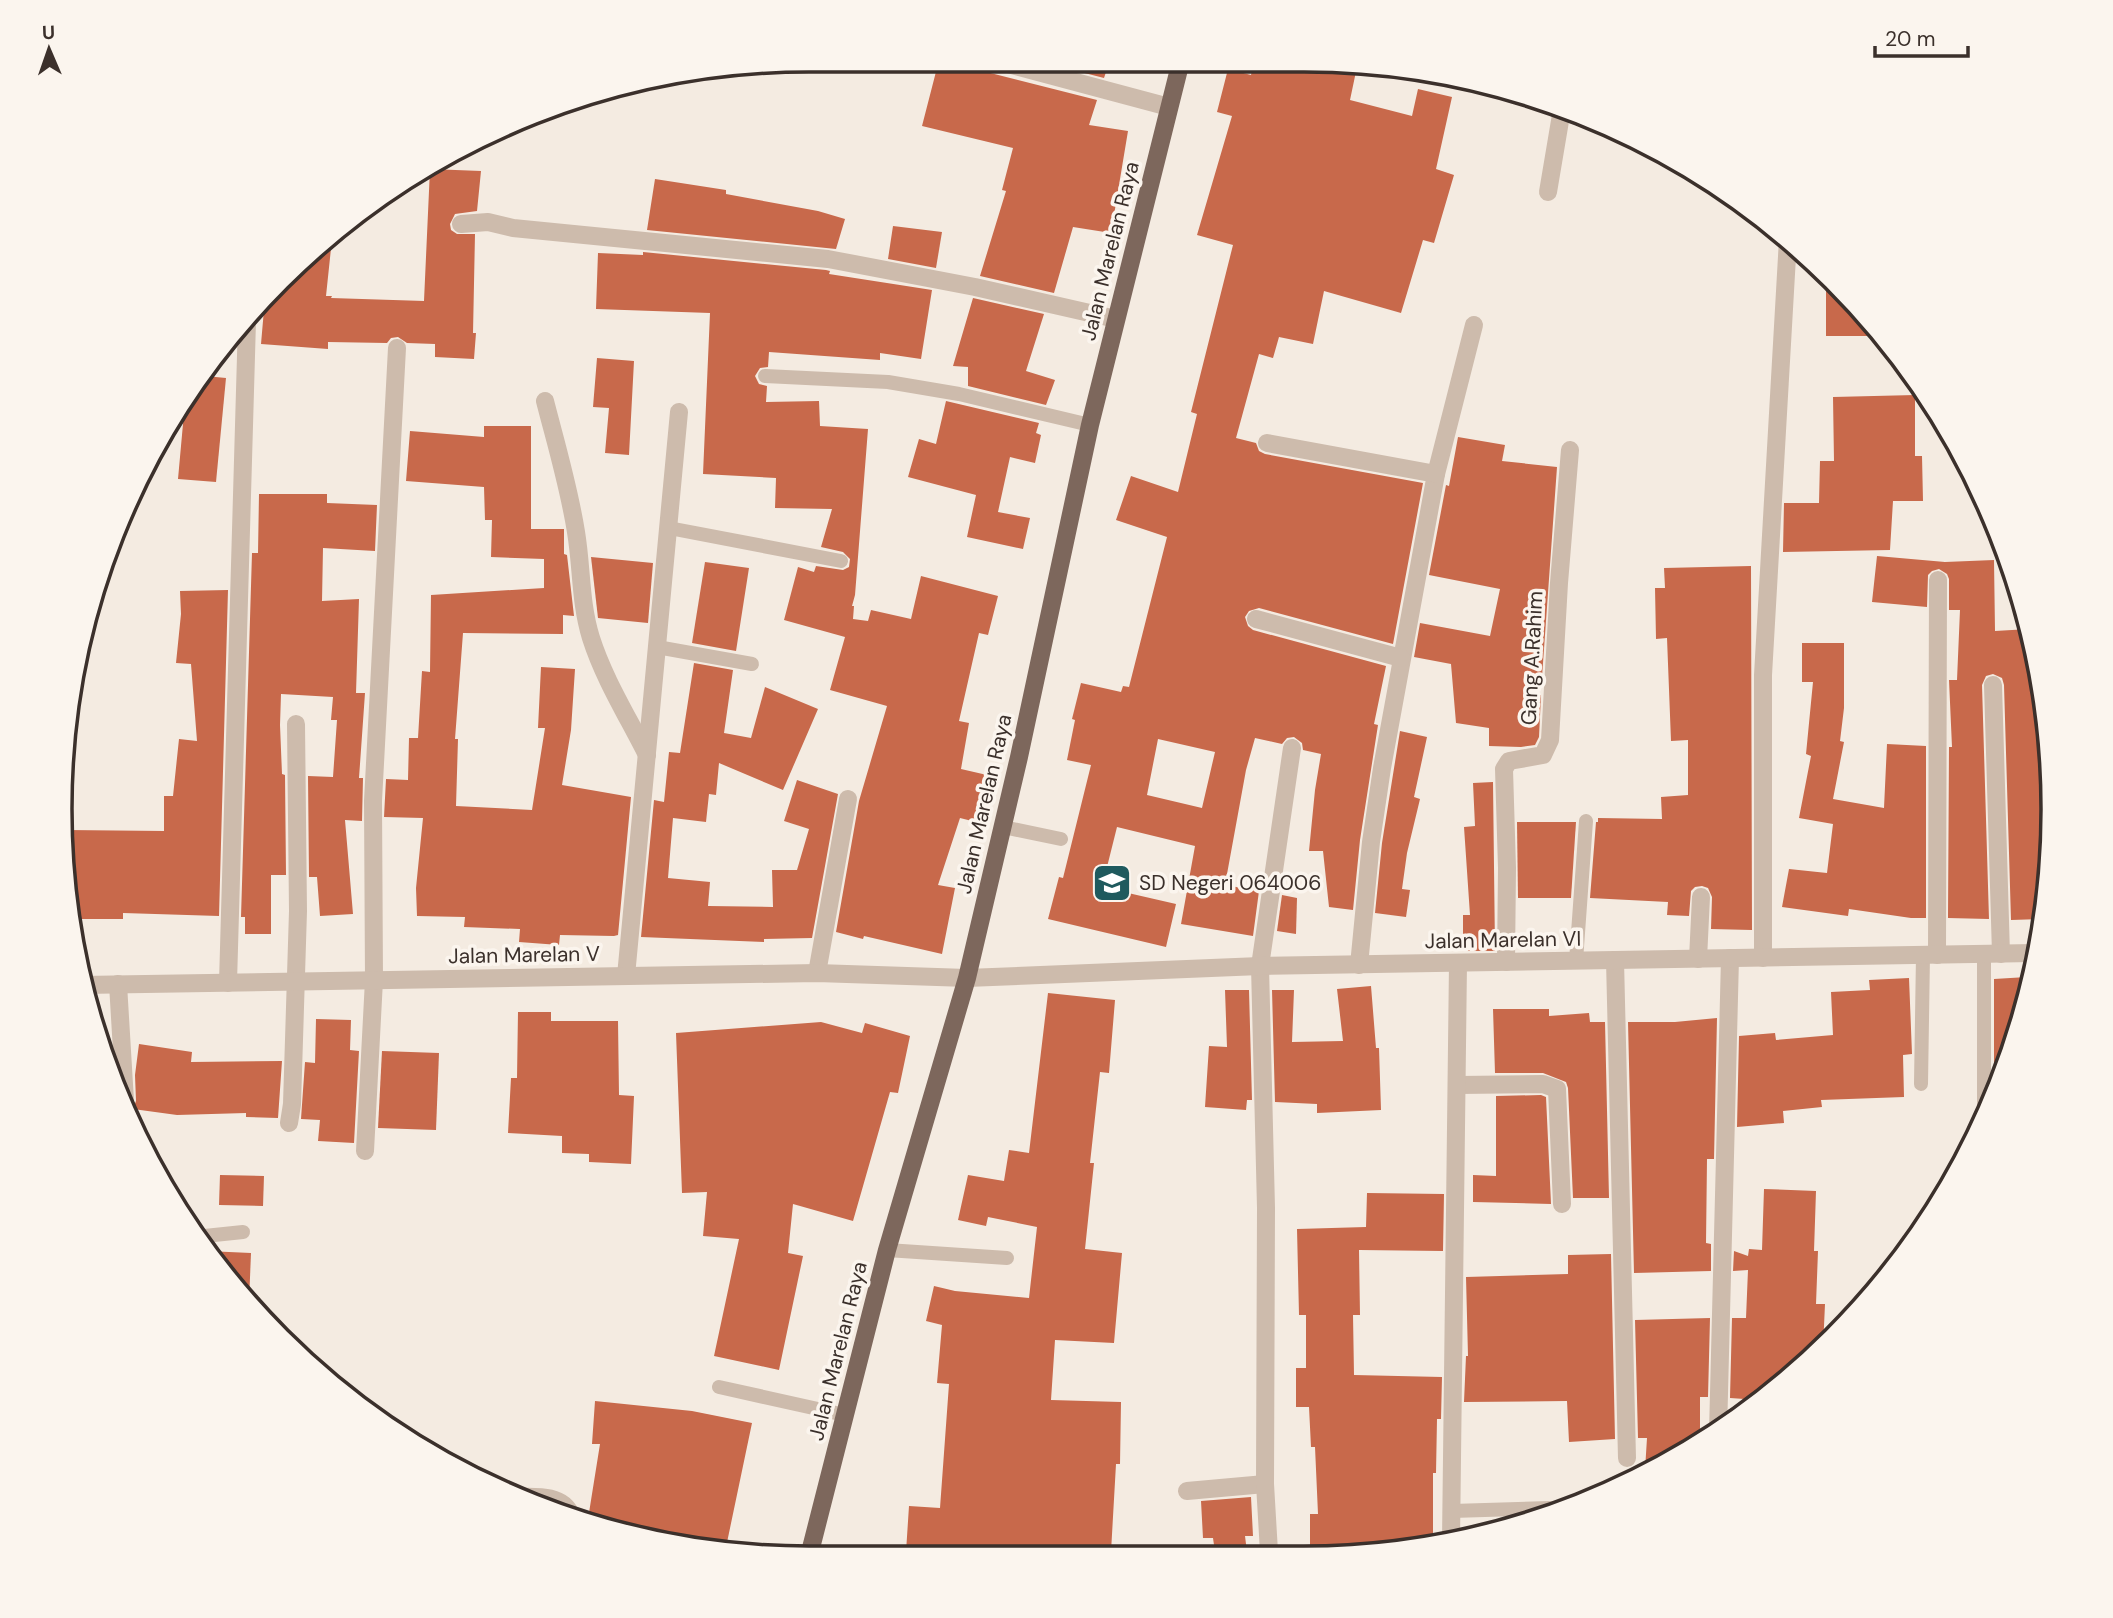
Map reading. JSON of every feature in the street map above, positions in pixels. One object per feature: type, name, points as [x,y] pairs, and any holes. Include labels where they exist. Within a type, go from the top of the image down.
[{"type":"main road","name":"Jalan Marelan Raya","points":[[812,1546],[887,1250],[967,978],[1003,827],[1090,425],[1178,72]]},
{"type":"street","points":[[1038,72],[1169,107]]},
{"type":"street","points":[[1548,192],[1560,118]]},
{"type":"street","points":[[461,224],[488,222],[513,228],[828,259],[975,287],[1116,319]]},
{"type":"street","points":[[1763,958],[1763,675],[1787,253]]},
{"type":"street","points":[[1359,965],[1371,842],[1401,658],[1436,474],[1474,325]]},
{"type":"street","points":[[228,983],[247,333]]},
{"type":"street","points":[[365,1151],[374,980],[373,801],[397,348]]},
{"type":"street","points":[[545,401],[568,488],[577,535],[582,601],[590,636],[598,659],[647,755]]},
{"type":"street","points":[[626,976],[680,412]]},
{"type":"street","points":[[1267,443],[1436,474]]},
{"type":"street","name":"Gang A.Rahim","points":[[1506,962],[1504,769],[1508,761],[1543,755],[1550,740],[1570,450]]},
{"type":"street","points":[[1930,955],[1938,580]]},
{"type":"street","points":[[1255,619],[1401,658]]},
{"type":"street","points":[[1993,685],[1993,954]]},
{"type":"street","points":[[289,1123],[292,1104],[298,911],[296,724]]},
{"type":"street","points":[[1269,1546],[1265,1484],[1266,1208],[1260,966],[1292,748]]},
{"type":"street","points":[[817,973],[848,799]]},
{"type":"street","points":[[1698,959],[1701,897]]},
{"type":"street","name":"Jalan Marelan VI","points":[[967,978],[1260,966],[2027,953]]},
{"type":"street","points":[[1718,1419],[1730,958]]},
{"type":"street","points":[[1615,960],[1627,1458]]},
{"type":"street","points":[[1451,1531],[1458,963]]},
{"type":"street","name":"Jalan Marelan V","points":[[93,985],[817,973],[967,978]]},
{"type":"street","points":[[118,984],[124,1080]]},
{"type":"street","points":[[1458,1085],[1542,1084],[1557,1089],[1562,1203]]},
{"type":"street","points":[[1187,1491],[1265,1484]]},
{"type":"lane","points":[[765,376],[888,382],[959,394],[1090,425]]},
{"type":"lane","points":[[668,528],[841,561]]},
{"type":"lane","points":[[657,647],[752,664]]},
{"type":"lane","points":[[1576,961],[1586,821]]},
{"type":"lane","points":[[1003,827],[1061,839]]},
{"type":"lane","points":[[1985,1090],[1993,954]]},
{"type":"lane","points":[[1921,1084],[1930,955]]},
{"type":"lane","points":[[208,1236],[243,1232]]},
{"type":"lane","points":[[887,1250],[1007,1258]]},
{"type":"lane","points":[[719,1387],[845,1415]]},
{"type":"lane","points":[[1452,1511],[1536,1508]]},
{"type":"building","points":[[936,72],[986,72],[1097,100],[1089,125],[1128,131],[1111,233],[1073,227],[1054,293],[980,276],[1006,191],[1002,190],[1013,148],[922,126]]},
{"type":"building","points":[[1081,72],[1106,72],[1104,78]]},
{"type":"building","points":[[1227,72],[1251,75],[1252,72],[1356,73],[1350,100],[1412,116],[1418,89],[1452,97],[1436,169],[1454,175],[1434,243],[1423,240],[1401,313],[1324,291],[1313,344],[1279,337],[1273,358],[1259,354],[1236,438],[1256,443],[1259,451],[1265,454],[1423,483],[1393,644],[1259,608],[1249,611],[1245,617],[1248,626],[1253,630],[1386,666],[1374,724],[1378,725],[1360,840],[1353,910],[1329,907],[1323,851],[1309,851],[1321,754],[1303,750],[1302,743],[1294,737],[1287,738],[1282,744],[1255,738],[1246,770],[1225,885],[1259,891],[1253,936],[1181,924],[1195,846],[1117,827],[1102,887],[1176,904],[1166,947],[1048,919],[1059,877],[1063,878],[1091,765],[1067,760],[1075,720],[1072,719],[1081,683],[1121,692],[1123,686],[1129,687],[1167,537],[1116,520],[1131,476],[1178,492],[1197,414],[1191,412],[1233,245],[1197,235],[1232,116],[1217,112]],"holes":[[[1158,739],[1215,752],[1202,808],[1147,795]]]},
{"type":"building","points":[[443,170],[481,171],[477,211],[455,214],[450,224],[451,230],[457,234],[475,234],[474,359],[435,357],[435,344],[407,343],[398,337],[391,338],[387,343],[328,342],[328,349],[261,344],[264,314],[331,248],[326,296],[424,301],[430,177]]},
{"type":"building","points":[[655,179],[726,190],[726,194],[818,211],[845,219],[836,249],[647,230]]},
{"type":"building","points":[[893,226],[942,232],[936,268],[888,259]]},
{"type":"building","points":[[643,252],[826,270],[830,271],[829,274],[932,290],[921,359],[880,353],[880,360],[769,352],[768,367],[760,368],[755,376],[759,384],[767,386],[766,402],[819,401],[820,426],[868,429],[853,619],[868,621],[871,610],[911,619],[921,576],[998,596],[988,635],[979,633],[959,721],[969,723],[961,769],[987,775],[976,822],[960,818],[938,885],[955,888],[942,954],[836,932],[859,801],[887,706],[830,690],[845,637],[784,620],[798,567],[814,572],[816,566],[843,570],[849,567],[850,559],[843,552],[821,547],[832,509],[775,508],[776,478],[703,474],[710,313],[596,309],[598,253],[643,255]]},
{"type":"building","points":[[1826,290],[1869,336],[1826,336]]},
{"type":"building","points":[[973,298],[1044,314],[1026,371],[1055,380],[1046,405],[968,386],[968,367],[953,366]]},
{"type":"building","points":[[597,358],[634,361],[629,455],[605,453],[609,408],[593,407]]},
{"type":"building","points":[[212,377],[226,378],[216,482],[178,479],[183,420]]},
{"type":"building","points":[[1915,396],[1915,456],[1922,456],[1923,501],[1893,501],[1890,550],[1783,552],[1784,503],[1819,503],[1820,461],[1834,461],[1833,397]]},
{"type":"building","points":[[946,401],[1039,423],[1036,433],[1041,435],[1035,463],[1010,457],[998,512],[1030,518],[1023,549],[967,537],[976,495],[908,477],[919,439],[936,444]]},
{"type":"building","points":[[484,426],[531,426],[531,529],[564,529],[564,554],[567,555],[574,616],[563,615],[563,634],[463,633],[455,739],[458,739],[456,806],[532,810],[545,728],[538,728],[541,667],[575,669],[571,730],[562,785],[631,797],[618,935],[560,935],[559,945],[519,942],[520,929],[464,927],[465,917],[417,916],[416,888],[423,818],[384,817],[386,779],[408,780],[409,738],[418,738],[422,671],[430,672],[431,595],[544,588],[544,559],[491,557],[492,520],[485,520],[484,487],[406,481],[410,431],[484,437]]},
{"type":"building","points":[[1458,437],[1505,445],[1502,461],[1557,467],[1539,695],[1539,737],[1535,745],[1489,746],[1489,728],[1456,723],[1451,664],[1414,657],[1420,623],[1490,636],[1500,589],[1429,575]]},
{"type":"building","points":[[259,494],[327,494],[327,503],[377,505],[375,551],[323,548],[322,601],[359,599],[356,693],[365,693],[359,778],[363,778],[362,821],[345,820],[353,914],[320,916],[317,877],[309,877],[308,776],[333,777],[337,720],[331,720],[333,697],[281,694],[286,875],[271,875],[271,934],[245,934],[245,917],[241,917],[252,553],[258,553]]},
{"type":"building","points":[[1877,556],[1945,562],[1994,560],[1995,631],[2019,630],[2035,713],[2041,809],[2040,857],[2033,919],[2011,920],[2002,678],[1993,674],[1986,676],[1982,685],[1989,919],[1948,918],[1949,747],[1952,747],[1949,680],[1957,680],[1960,610],[1949,610],[1949,579],[1947,574],[1939,569],[1928,575],[1927,607],[1872,602]]},
{"type":"building","points":[[591,557],[653,563],[648,623],[598,618]]},
{"type":"building","points":[[705,562],[749,568],[736,651],[692,643]]},
{"type":"building","points":[[1751,566],[1752,930],[1711,929],[1712,897],[1708,888],[1702,886],[1691,891],[1689,916],[1667,915],[1668,902],[1590,898],[1598,818],[1662,819],[1661,797],[1688,795],[1688,740],[1671,741],[1667,638],[1656,639],[1655,588],[1665,588],[1664,568]]},
{"type":"building","points":[[228,590],[219,916],[123,913],[123,919],[80,919],[72,830],[164,831],[164,796],[173,796],[179,739],[197,741],[191,664],[176,663],[181,614],[180,591]]},
{"type":"building","points":[[1802,643],[1844,643],[1844,708],[1840,741],[1844,742],[1833,799],[1884,808],[1887,744],[1926,746],[1926,918],[1849,909],[1848,916],[1782,907],[1789,869],[1827,873],[1833,824],[1799,818],[1811,756],[1806,754],[1813,682],[1802,682]]},
{"type":"building","points":[[694,663],[733,670],[724,733],[751,738],[765,687],[818,709],[783,790],[719,763],[716,795],[709,794],[706,822],[673,818],[668,878],[710,882],[708,906],[773,907],[772,870],[797,870],[809,829],[784,821],[797,780],[838,794],[812,938],[764,939],[764,942],[641,937],[654,800],[664,802],[669,752],[680,753]]},
{"type":"building","points":[[1400,731],[1427,737],[1414,797],[1420,799],[1407,853],[1402,889],[1410,890],[1406,917],[1375,913],[1382,843]]},
{"type":"building","points":[[1493,782],[1495,951],[1463,951],[1463,915],[1470,915],[1464,827],[1475,826],[1473,783]]},
{"type":"building","points":[[1517,822],[1576,822],[1571,898],[1518,898]]},
{"type":"building","points":[[1282,895],[1297,898],[1296,934],[1277,931]]},
{"type":"building","points":[[2021,977],[1994,1067],[1994,979]]},
{"type":"building","points":[[1909,978],[1912,1054],[1903,1055],[1904,1097],[1821,1100],[1822,1107],[1783,1111],[1784,1123],[1737,1127],[1739,1036],[1775,1033],[1776,1040],[1833,1035],[1831,992],[1870,990],[1869,980]]},
{"type":"building","points":[[1371,986],[1376,1048],[1379,1048],[1381,1110],[1317,1113],[1317,1104],[1275,1102],[1272,990],[1294,990],[1292,1042],[1343,1041],[1337,989]]},
{"type":"building","points":[[1225,990],[1249,990],[1252,1100],[1247,1100],[1246,1110],[1205,1107],[1209,1046],[1227,1047]]},
{"type":"building","points":[[1048,993],[1115,1000],[1109,1073],[1100,1072],[1090,1163],[1094,1163],[1085,1249],[1122,1253],[1114,1343],[1055,1340],[1051,1400],[1121,1402],[1120,1464],[1116,1464],[1111,1546],[906,1546],[909,1506],[940,1508],[949,1384],[937,1383],[942,1325],[926,1321],[934,1286],[955,1291],[1029,1298],[1037,1227],[988,1217],[986,1226],[958,1220],[968,1175],[1004,1181],[1009,1150],[1029,1153]]},
{"type":"building","points":[[1493,1009],[1549,1009],[1549,1016],[1589,1013],[1590,1022],[1605,1022],[1609,1198],[1573,1198],[1566,1082],[1543,1073],[1495,1073]]},
{"type":"building","points":[[518,1012],[551,1012],[551,1021],[618,1021],[619,1095],[634,1096],[631,1164],[589,1162],[589,1154],[562,1153],[562,1136],[508,1133],[511,1078],[517,1078]]},
{"type":"building","points":[[1717,1018],[1714,1159],[1707,1159],[1706,1243],[1711,1244],[1711,1271],[1634,1273],[1628,1022],[1675,1022]]},
{"type":"building","points":[[316,1019],[351,1020],[350,1050],[359,1051],[354,1143],[318,1141],[320,1120],[301,1119],[305,1062],[315,1063]]},
{"type":"building","points":[[821,1022],[862,1033],[865,1023],[910,1036],[898,1093],[890,1092],[853,1221],[793,1204],[788,1253],[803,1256],[779,1370],[714,1356],[739,1239],[703,1236],[707,1192],[682,1193],[676,1033]]},
{"type":"building","points":[[139,1044],[192,1052],[191,1062],[282,1061],[278,1118],[246,1117],[246,1113],[177,1115],[136,1109],[135,1075]]},
{"type":"building","points":[[382,1051],[439,1053],[436,1130],[378,1128]]},
{"type":"building","points":[[1496,1096],[1546,1097],[1551,1204],[1473,1202],[1473,1175],[1496,1176]]},
{"type":"building","points":[[220,1175],[264,1176],[263,1206],[219,1205]]},
{"type":"building","points":[[1764,1189],[1816,1191],[1816,1304],[1825,1304],[1824,1331],[1746,1399],[1730,1398],[1732,1318],[1746,1318],[1748,1270],[1733,1271],[1734,1251],[1748,1256],[1749,1249],[1762,1250]]},
{"type":"building","points":[[1367,1193],[1444,1194],[1443,1251],[1359,1250],[1360,1315],[1353,1315],[1354,1375],[1442,1377],[1441,1419],[1437,1419],[1436,1473],[1433,1473],[1433,1534],[1352,1545],[1310,1546],[1310,1514],[1318,1514],[1315,1447],[1311,1447],[1309,1407],[1296,1407],[1296,1368],[1306,1368],[1306,1315],[1299,1315],[1297,1229],[1366,1227]]},
{"type":"building","points":[[219,1252],[251,1253],[250,1288]]},
{"type":"building","points":[[1611,1254],[1615,1439],[1569,1442],[1567,1401],[1464,1402],[1468,1356],[1466,1277],[1568,1274],[1568,1255]]},
{"type":"building","points":[[1710,1318],[1708,1397],[1700,1397],[1700,1431],[1646,1462],[1647,1438],[1638,1438],[1635,1320]]},
{"type":"building","points":[[595,1401],[692,1411],[752,1423],[727,1541],[665,1532],[589,1512],[600,1444],[592,1444]]},
{"type":"building","points":[[1251,1497],[1253,1536],[1245,1536],[1246,1546],[1214,1546],[1213,1538],[1203,1538],[1201,1501]]},
{"type":"place","name":"SD Negeri 064006","points":[[1112,883]]}]
